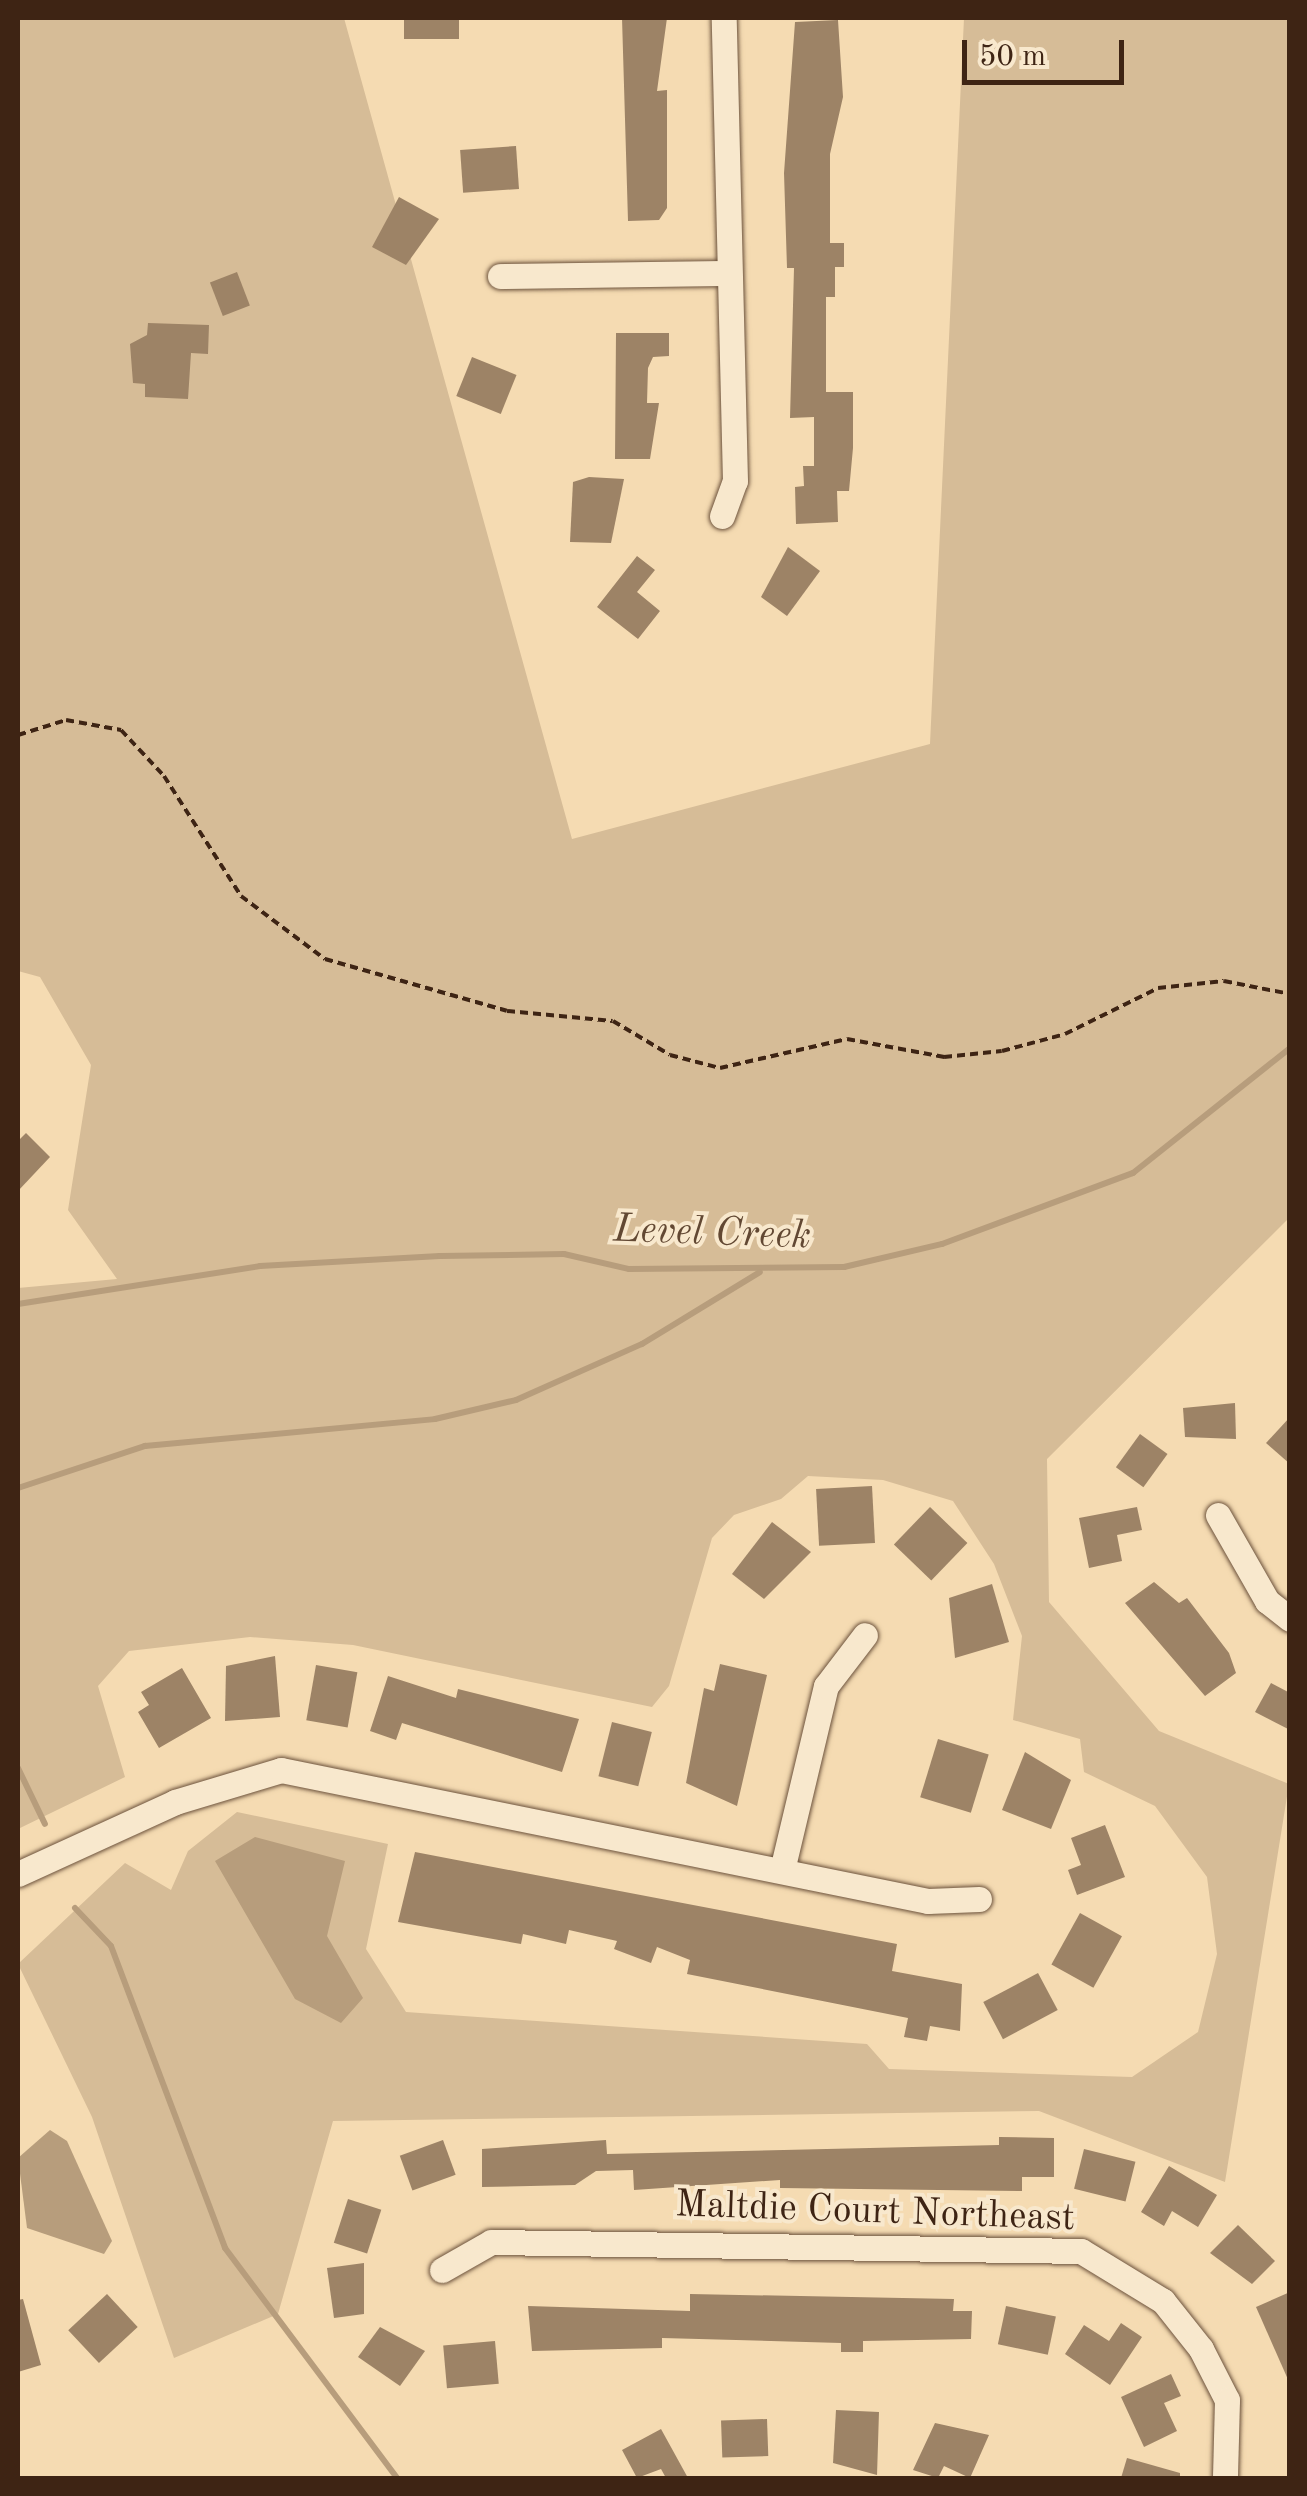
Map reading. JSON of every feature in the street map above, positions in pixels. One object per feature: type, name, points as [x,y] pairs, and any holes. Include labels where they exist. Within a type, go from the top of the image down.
[{"type":"street","points":[[722,516],[735,480],[724,18]]},
{"type":"street","points":[[500,276],[728,273]]},
{"type":"street","points":[[1218,1515],[1267,1601],[1290,1618]]},
{"type":"street","points":[[784,1866],[826,1686],[865,1635]]},
{"type":"street","points":[[18,1874],[175,1802],[281,1770],[784,1866],[928,1901],[979,1899]]},
{"type":"street","name":"Maltdie Court Northeast","points":[[442,2270],[491,2242],[1081,2251],[1163,2301],[1201,2348],[1227,2400],[1225,2478]]},
{"type":"path","points":[[18,736],[35,726],[66,720],[121,730],[164,776],[240,896],[325,958],[507,1011],[613,1020],[670,1055],[720,1068],[846,1039],[944,1057],[1002,1051],[1065,1034],[1158,988],[1224,982],[1290,994]]},
{"type":"shaded area","points":[[18,18],[344,18],[572,839],[930,744],[964,18],[1289,18],[1289,1218],[1047,1459],[1049,1602],[1159,1731],[1289,1784],[1225,2182],[1039,2111],[333,2121],[278,2314],[174,2358],[92,2117],[18,1964],[125,1863],[171,1890],[188,1851],[237,1812],[388,1844],[366,1949],[406,2012],[867,2044],[889,2069],[1132,2077],[1198,2032],[1217,1954],[1207,1877],[1155,1806],[1084,1772],[1080,1739],[1013,1720],[1022,1636],[994,1564],[953,1501],[883,1480],[808,1476],[781,1499],[734,1515],[712,1538],[669,1686],[652,1707],[353,1645],[250,1637],[129,1651],[98,1686],[125,1777],[18,1829],[18,1288],[117,1279],[68,1210],[91,1065],[40,977],[18,971]]},
{"type":"shaded area","points":[[255,1837],[345,1861],[327,1936],[363,1998],[341,2023],[295,1999],[215,1861]]},
{"type":"shaded area","points":[[50,2130],[67,2141],[112,2241],[104,2254],[27,2228],[18,2158]]},
{"type":"building","points":[[404,18],[459,18],[459,39],[404,39]]},
{"type":"building","points":[[622,18],[667,18],[657,91],[667,90],[667,208],[659,220],[628,221]]},
{"type":"building","points":[[838,20],[843,97],[830,154],[830,243],[844,243],[844,267],[835,267],[835,297],[826,297],[826,392],[853,392],[853,448],[849,491],[837,491],[838,522],[796,524],[795,487],[804,486],[803,466],[814,466],[814,417],[790,418],[794,268],[787,268],[784,173],[795,22]]},
{"type":"building","points":[[516,146],[519,189],[463,193],[460,150]]},
{"type":"building","points":[[399,197],[439,219],[406,265],[372,247]]},
{"type":"building","points":[[237,272],[250,306],[223,316],[210,282]]},
{"type":"building","points":[[148,323],[209,325],[208,354],[191,353],[188,399],[145,397],[145,384],[133,383],[130,344],[147,335]]},
{"type":"building","points":[[616,333],[669,333],[669,356],[653,357],[648,368],[647,403],[659,403],[650,459],[615,459]]},
{"type":"building","points":[[472,357],[517,375],[501,414],[456,396]]},
{"type":"building","points":[[589,477],[624,479],[611,543],[570,542],[573,482]]},
{"type":"building","points":[[788,547],[820,571],[787,616],[761,597]]},
{"type":"building","points":[[637,556],[655,570],[637,592],[660,611],[638,639],[597,607]]},
{"type":"building","points":[[26,1133],[50,1157],[18,1191],[18,1141]]},
{"type":"building","points":[[1235,1403],[1236,1439],[1185,1437],[1183,1408]]},
{"type":"building","points":[[1290,1417],[1290,1464],[1266,1443]]},
{"type":"building","points":[[1140,1434],[1168,1454],[1143,1487],[1116,1467]]},
{"type":"building","points":[[872,1486],[875,1543],[819,1546],[816,1489]]},
{"type":"building","points":[[930,1507],[967,1543],[931,1581],[894,1544]]},
{"type":"building","points":[[1137,1507],[1142,1530],[1117,1535],[1122,1561],[1089,1568],[1079,1518]]},
{"type":"building","points":[[772,1522],[811,1552],[764,1599],[732,1574]]},
{"type":"building","points":[[1154,1582],[1179,1603],[1187,1598],[1229,1653],[1236,1673],[1205,1696],[1125,1603]]},
{"type":"building","points":[[992,1584],[1009,1642],[955,1658],[949,1598]]},
{"type":"building","points":[[275,1656],[280,1717],[225,1721],[226,1666]]},
{"type":"building","points":[[720,1664],[767,1675],[737,1806],[686,1783],[704,1688],[714,1691]]},
{"type":"building","points":[[316,1665],[357,1672],[348,1727],[306,1720]]},
{"type":"building","points":[[182,1668],[211,1718],[159,1748],[138,1712],[149,1705],[141,1692]]},
{"type":"building","points":[[388,1676],[456,1698],[458,1689],[579,1719],[562,1772],[402,1723],[396,1740],[370,1731]]},
{"type":"building","points":[[1271,1683],[1290,1693],[1290,1730],[1255,1712]]},
{"type":"building","points":[[612,1722],[652,1732],[638,1786],[598,1776]]},
{"type":"building","points":[[938,1739],[989,1754],[971,1813],[920,1797]]},
{"type":"building","points":[[1025,1752],[1071,1780],[1051,1829],[1002,1810]]},
{"type":"building","points":[[1105,1825],[1125,1877],[1077,1895],[1068,1870],[1081,1865],[1071,1838]]},
{"type":"building","points":[[415,1852],[897,1944],[892,1971],[962,1984],[960,2031],[930,2026],[927,2041],[904,2037],[908,2018],[687,1974],[690,1960],[657,1947],[651,1963],[614,1949],[617,1941],[569,1930],[566,1944],[523,1934],[521,1944],[398,1922]]},
{"type":"building","points":[[1080,1913],[1122,1936],[1093,1988],[1051,1965]]},
{"type":"building","points":[[1038,1973],[1058,2010],[1003,2039],[983,2002]]},
{"type":"building","points":[[999,2137],[1054,2138],[1054,2177],[1022,2177],[1022,2191],[780,2188],[780,2180],[634,2190],[633,2170],[596,2171],[575,2185],[482,2187],[482,2149],[606,2140],[607,2154],[999,2145]]},
{"type":"building","points":[[443,2140],[456,2175],[412,2191],[400,2156]]},
{"type":"building","points":[[1084,2149],[1135,2162],[1126,2202],[1074,2189]]},
{"type":"building","points":[[1169,2166],[1217,2195],[1198,2227],[1172,2211],[1164,2226],[1141,2212]]},
{"type":"building","points":[[348,2199],[381,2210],[367,2254],[334,2243]]},
{"type":"building","points":[[1238,2225],[1275,2261],[1252,2284],[1210,2253]]},
{"type":"building","points":[[364,2263],[364,2314],[334,2318],[327,2268]]},
{"type":"building","points":[[1290,2292],[1290,2384],[1256,2307]]},
{"type":"building","points":[[107,2294],[138,2327],[99,2363],[68,2330]]},
{"type":"building","points":[[690,2294],[954,2299],[953,2311],[972,2311],[971,2339],[863,2341],[863,2352],[841,2352],[841,2343],[662,2338],[662,2348],[532,2351],[528,2306],[690,2311]]},
{"type":"building","points":[[23,2299],[41,2365],[18,2372],[18,2300]]},
{"type":"building","points":[[1006,2306],[1056,2317],[1048,2355],[998,2344]]},
{"type":"building","points":[[1121,2323],[1142,2337],[1110,2385],[1065,2354],[1084,2325],[1109,2341]]},
{"type":"building","points":[[380,2327],[425,2351],[400,2386],[358,2357]]},
{"type":"building","points":[[495,2341],[499,2384],[447,2388],[443,2346]]},
{"type":"building","points":[[1171,2374],[1181,2396],[1164,2403],[1177,2431],[1144,2447],[1121,2397]]},
{"type":"building","points":[[836,2410],[879,2412],[877,2475],[833,2463]]},
{"type":"building","points":[[767,2419],[768,2456],[722,2458],[721,2421]]},
{"type":"building","points":[[935,2423],[989,2435],[970,2478],[944,2466],[938,2478],[913,2470]]},
{"type":"building","points":[[661,2429],[688,2478],[666,2478],[661,2469],[637,2478],[622,2450]]},
{"type":"building","points":[[1127,2458],[1180,2473],[1180,2478],[1121,2478]]},
{"type":"waterway","name":"Level Creek","points":[[18,1304],[260,1266],[440,1256],[564,1254],[629,1269],[844,1267],[942,1244],[1133,1173],[1290,1048]]},
{"type":"waterway","points":[[18,1488],[145,1446],[435,1419],[516,1400],[642,1344],[760,1272]]},
{"type":"waterway","points":[[18,1768],[45,1824]]},
{"type":"waterway","points":[[75,1908],[111,1946],[225,2248],[397,2478]]}]
